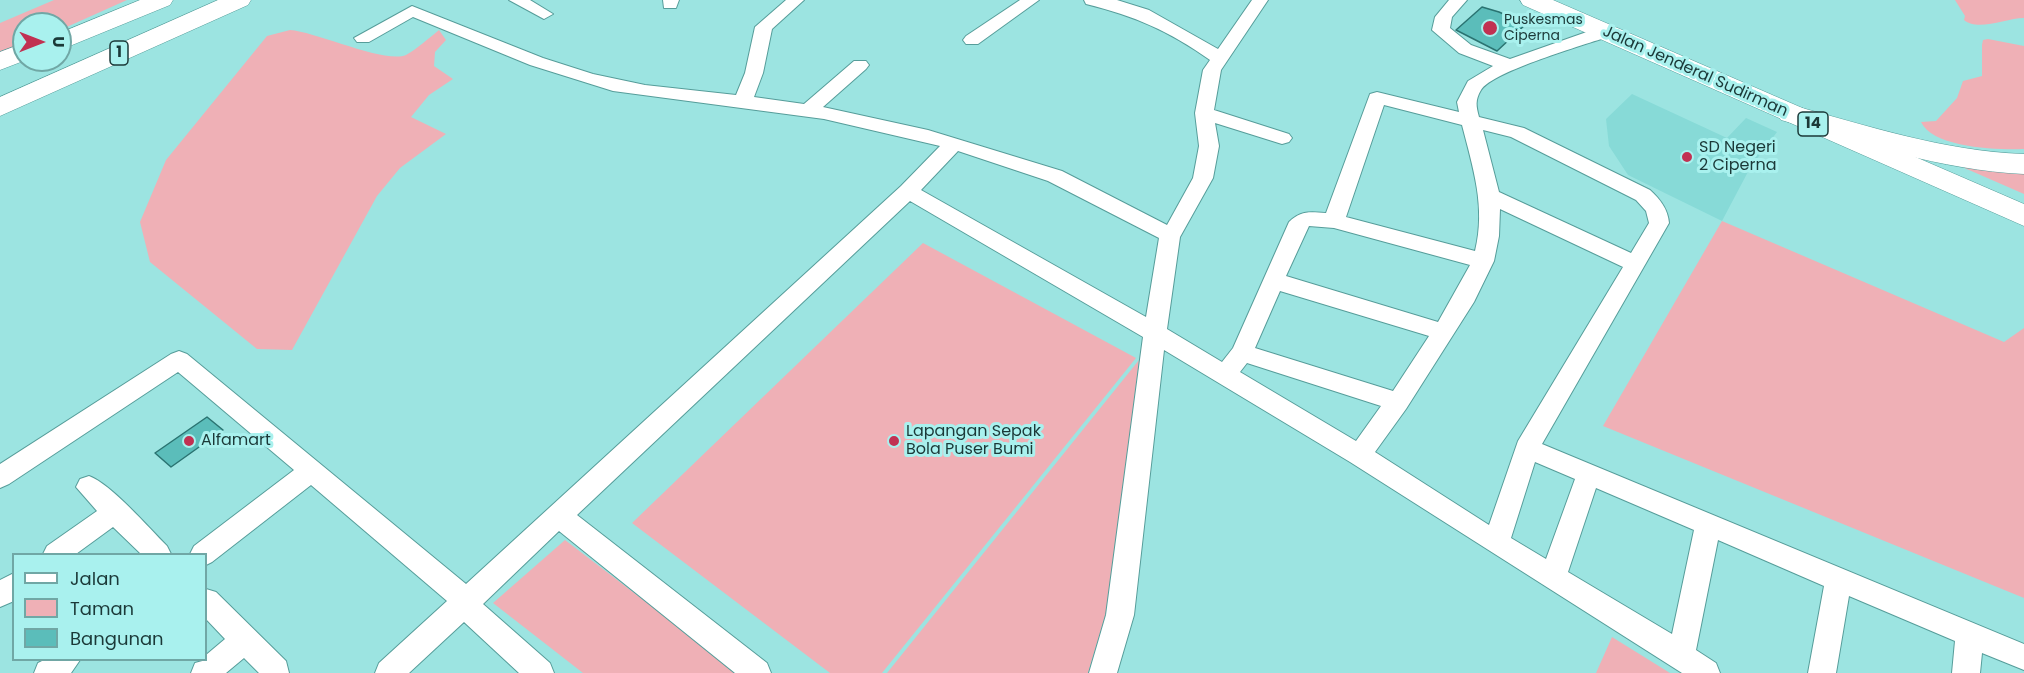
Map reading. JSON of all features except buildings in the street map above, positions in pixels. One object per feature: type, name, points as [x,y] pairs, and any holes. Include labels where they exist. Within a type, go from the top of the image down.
[{"type":"highway","points":[[72,30],[139,0]]},
{"type":"highway","name":"1","points":[[72,37],[161,0]]},
{"type":"highway","name":"1","points":[[0,107],[239,0]]},
{"type":"highway","name":"Jalan Jenderal Sudirman","points":[[1532,0],[2024,216]]},
{"type":"highway","points":[[1791,114],[1968,159],[2024,164]]},
{"type":"street","points":[[363,38],[429,0]]},
{"type":"street","points":[[517,0],[544,14]]},
{"type":"street","points":[[743,102],[754,73],[764,27],[796,0]]},
{"type":"street","points":[[972,40],[1031,0]]},
{"type":"street","points":[[1092,0],[1143,13],[1163,21],[1218,57]]},
{"type":"street","points":[[1103,673],[1120,615],[1155,333],[1170,235],[1179,224],[1203,178],[1209,146],[1204,113],[1208,83],[1218,57],[1260,0]]},
{"type":"street","points":[[1459,0],[1444,14],[1440,24],[1441,30],[1465,49],[1508,65]]},
{"type":"street","points":[[412,11],[493,42],[532,62],[613,86],[809,110],[886,123],[954,143],[1055,176],[1170,235]]},
{"type":"street","points":[[1359,455],[1398,402],[1463,302],[1483,261],[1489,236],[1490,196],[1466,102],[1474,85],[1482,77],[1508,65],[1604,32]]},
{"type":"street","points":[[809,110],[860,65]]},
{"type":"street","points":[[1334,221],[1375,99],[1470,119],[1516,132],[1643,195],[1653,204],[1659,214],[1659,223],[1527,448],[1496,543]]},
{"type":"street","points":[[1204,113],[1281,138]]},
{"type":"street","points":[[389,673],[908,191],[954,143]]},
{"type":"street","points":[[908,191],[1155,333],[1359,455],[1496,543],[1642,630],[1706,673]]},
{"type":"street","points":[[1490,196],[1634,263]]},
{"type":"street","points":[[1224,376],[1242,353],[1296,227],[1304,219],[1334,221],[1483,261]]},
{"type":"street","points":[[1281,283],[1443,332]]},
{"type":"street","points":[[1242,353],[1398,402]]},
{"type":"street","points":[[0,477],[179,360],[454,590],[527,669]]},
{"type":"street","points":[[1527,448],[2024,657]]},
{"type":"street","points":[[206,553],[312,471]]},
{"type":"street","points":[[1553,576],[1589,474]]},
{"type":"street","points":[[89,487],[156,553]]},
{"type":"street","points":[[59,553],[115,512]]},
{"type":"street","points":[[559,516],[757,673]]},
{"type":"street","points":[[1681,657],[1708,523]]},
{"type":"street","points":[[1822,673],[1839,579]]},
{"type":"street","points":[[207,602],[276,671]]},
{"type":"street","points":[[1966,673],[1970,633]]},
{"type":"street","points":[[205,673],[245,640]]},
{"type":"street","points":[[48,673],[65,661]]},
{"type":"shaded area","name":"SD Negeri 2 Ciperna","points":[[1632,94],[1727,138],[1746,118],[1777,132],[1750,168],[1722,221],[1628,175],[1609,146],[1606,119]]},
{"type":"green space","points":[[54,0],[127,0],[72,25],[72,12],[26,12]]},
{"type":"green space","points":[[1955,0],[2024,0],[2024,18],[1977,25],[1964,20],[1965,16]]},
{"type":"green space","points":[[12,18],[12,52],[0,57],[0,23]]},
{"type":"green space","points":[[290,30],[367,52],[396,57],[410,53],[439,30],[446,40],[435,52],[434,66],[453,79],[429,95],[411,117],[446,134],[400,168],[377,196],[292,350],[257,349],[150,262],[140,222],[166,160],[267,36]]},
{"type":"green space","points":[[1983,40],[2024,46],[2024,149],[1967,146],[1939,137],[1928,131],[1921,122],[1936,121],[1957,98],[1963,81],[1982,76],[1982,45]]},
{"type":"green space","points":[[1953,163],[2024,170],[2024,194]]},
{"type":"green space","points":[[1722,221],[2004,342],[2024,328],[2024,598],[1603,426]]},
{"type":"green space","name":"Lapangan Sepak Bola Puser Bumi","points":[[923,243],[1136,358],[882,673],[830,673],[632,523]]},
{"type":"green space","points":[[1139,360],[1110,600],[1088,673],[887,673]]},
{"type":"green space","points":[[565,540],[739,673],[583,673],[493,603]]},
{"type":"green space","points":[[1612,637],[1670,673],[1596,673]]},
{"type":"place","name":"Puskesmas Ciperna","points":[[1490,28]]},
{"type":"place","name":"SD Negeri 2 Ciperna","points":[[1687,157]]},
{"type":"place","name":"Alfamart","points":[[189,441]]},
{"type":"place","name":"Lapangan Sepak Bola Puser Bumi","points":[[894,441]]}]
